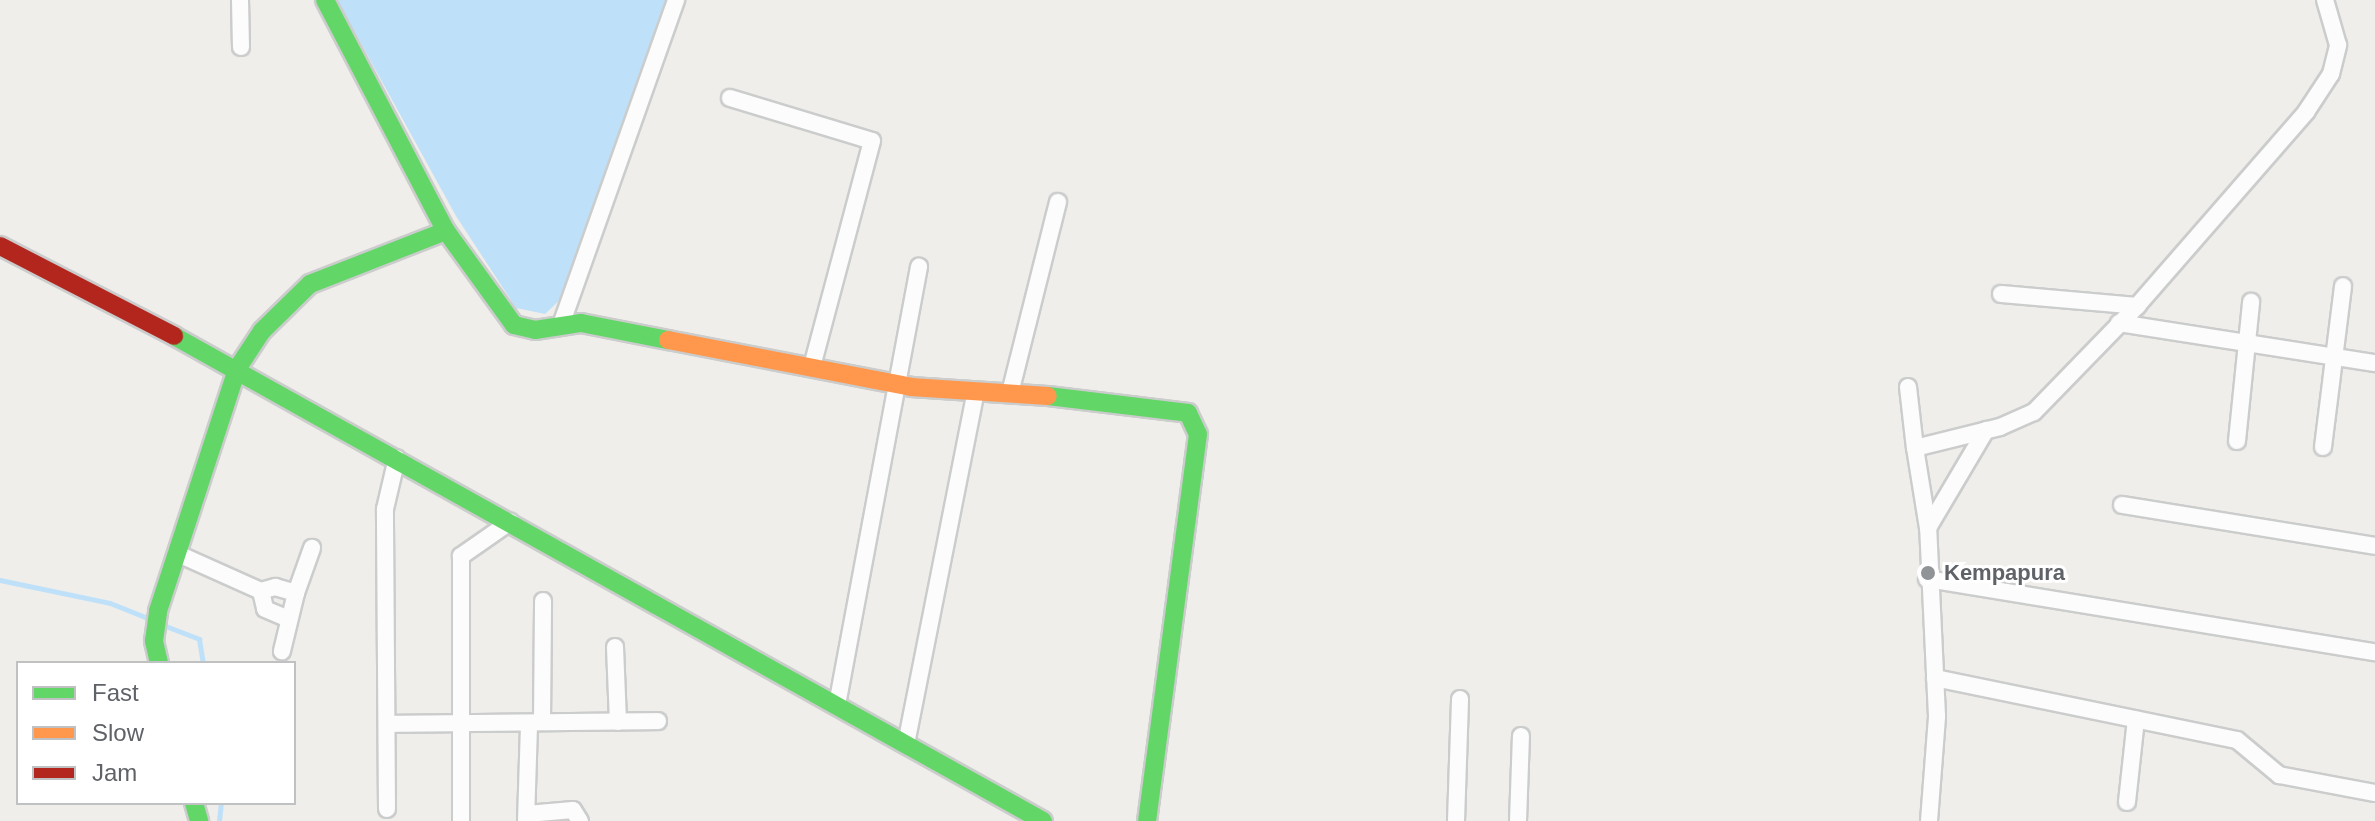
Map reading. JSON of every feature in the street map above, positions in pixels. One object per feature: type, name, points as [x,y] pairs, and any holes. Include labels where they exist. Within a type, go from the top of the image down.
[{"type":"street","points":[[240,0],[241,47]]},
{"type":"street","points":[[325,0],[446,231],[514,325],[535,330],[581,323],[901,385],[1010,393],[1188,413],[1197,424],[1147,821]]},
{"type":"street","points":[[561,325],[676,0]]},
{"type":"street","points":[[1915,448],[1986,430],[2034,412],[2137,306],[2306,112],[2331,74],[2338,45],[2325,0]]},
{"type":"street","points":[[730,98],[872,141],[812,367]]},
{"type":"street","points":[[1010,393],[1058,202]]},
{"type":"street","points":[[159,661],[155,633],[158,611],[176,553],[237,369],[262,331],[310,284],[446,231]]},
{"type":"street","points":[[0,246],[237,369],[1043,821]]},
{"type":"street","points":[[837,705],[901,385],[919,267]]},
{"type":"street","points":[[2323,447],[2343,286]]},
{"type":"street","points":[[2001,294],[2137,306]]},
{"type":"street","points":[[2237,441],[2251,302]]},
{"type":"street","points":[[2119,323],[2375,363]]},
{"type":"street","points":[[1908,387],[1928,528],[1927,579],[1935,678],[1929,821]]},
{"type":"street","points":[[906,744],[976,391]]},
{"type":"street","points":[[1928,528],[1986,430]]},
{"type":"street","points":[[387,809],[385,509],[397,458]]},
{"type":"street","points":[[2122,505],[2375,546]]},
{"type":"street","points":[[461,821],[461,556],[510,522]]},
{"type":"street","points":[[282,651],[296,593],[312,548]]},
{"type":"street","points":[[176,553],[261,591],[275,587],[296,593]]},
{"type":"street","points":[[1927,579],[2375,652]]},
{"type":"street","points":[[261,591],[265,609],[289,619]]},
{"type":"street","points":[[543,601],[526,817],[573,810],[580,821]]},
{"type":"street","points":[[615,647],[618,722]]},
{"type":"street","points":[[1935,678],[2237,740],[2279,775],[2375,793]]},
{"type":"street","points":[[1456,821],[1460,699]]},
{"type":"street","points":[[2127,802],[2136,719]]},
{"type":"street","points":[[387,724],[658,721]]},
{"type":"street","points":[[1518,821],[1521,736]]},
{"type":"water","points":[[337,0],[671,0],[563,297],[545,314],[516,308],[456,216]]},
{"type":"waterway","points":[[0,580],[110,603],[150,619]]},
{"type":"waterway","points":[[163,625],[199,639],[203,661]]},
{"type":"waterway","points":[[219,821],[221,805]]},
{"type":"traffic: fast","points":[[325,0],[446,231],[514,325],[535,330],[581,323],[668,340]]},
{"type":"traffic: fast","points":[[159,661],[154,641],[158,611],[237,369],[262,331],[310,284],[446,231]]},
{"type":"traffic: fast","points":[[174,336],[1043,821]]},
{"type":"traffic: fast","points":[[1048,396],[1188,413],[1198,434],[1147,821]]},
{"type":"traffic: fast","points":[[195,805],[199,821]]},
{"type":"traffic: slow","points":[[668,340],[911,387],[1048,396]]},
{"type":"traffic: jam","points":[[0,246],[174,336]]},
{"type":"place","name":"Kempapura","points":[[1928,573]]}]
